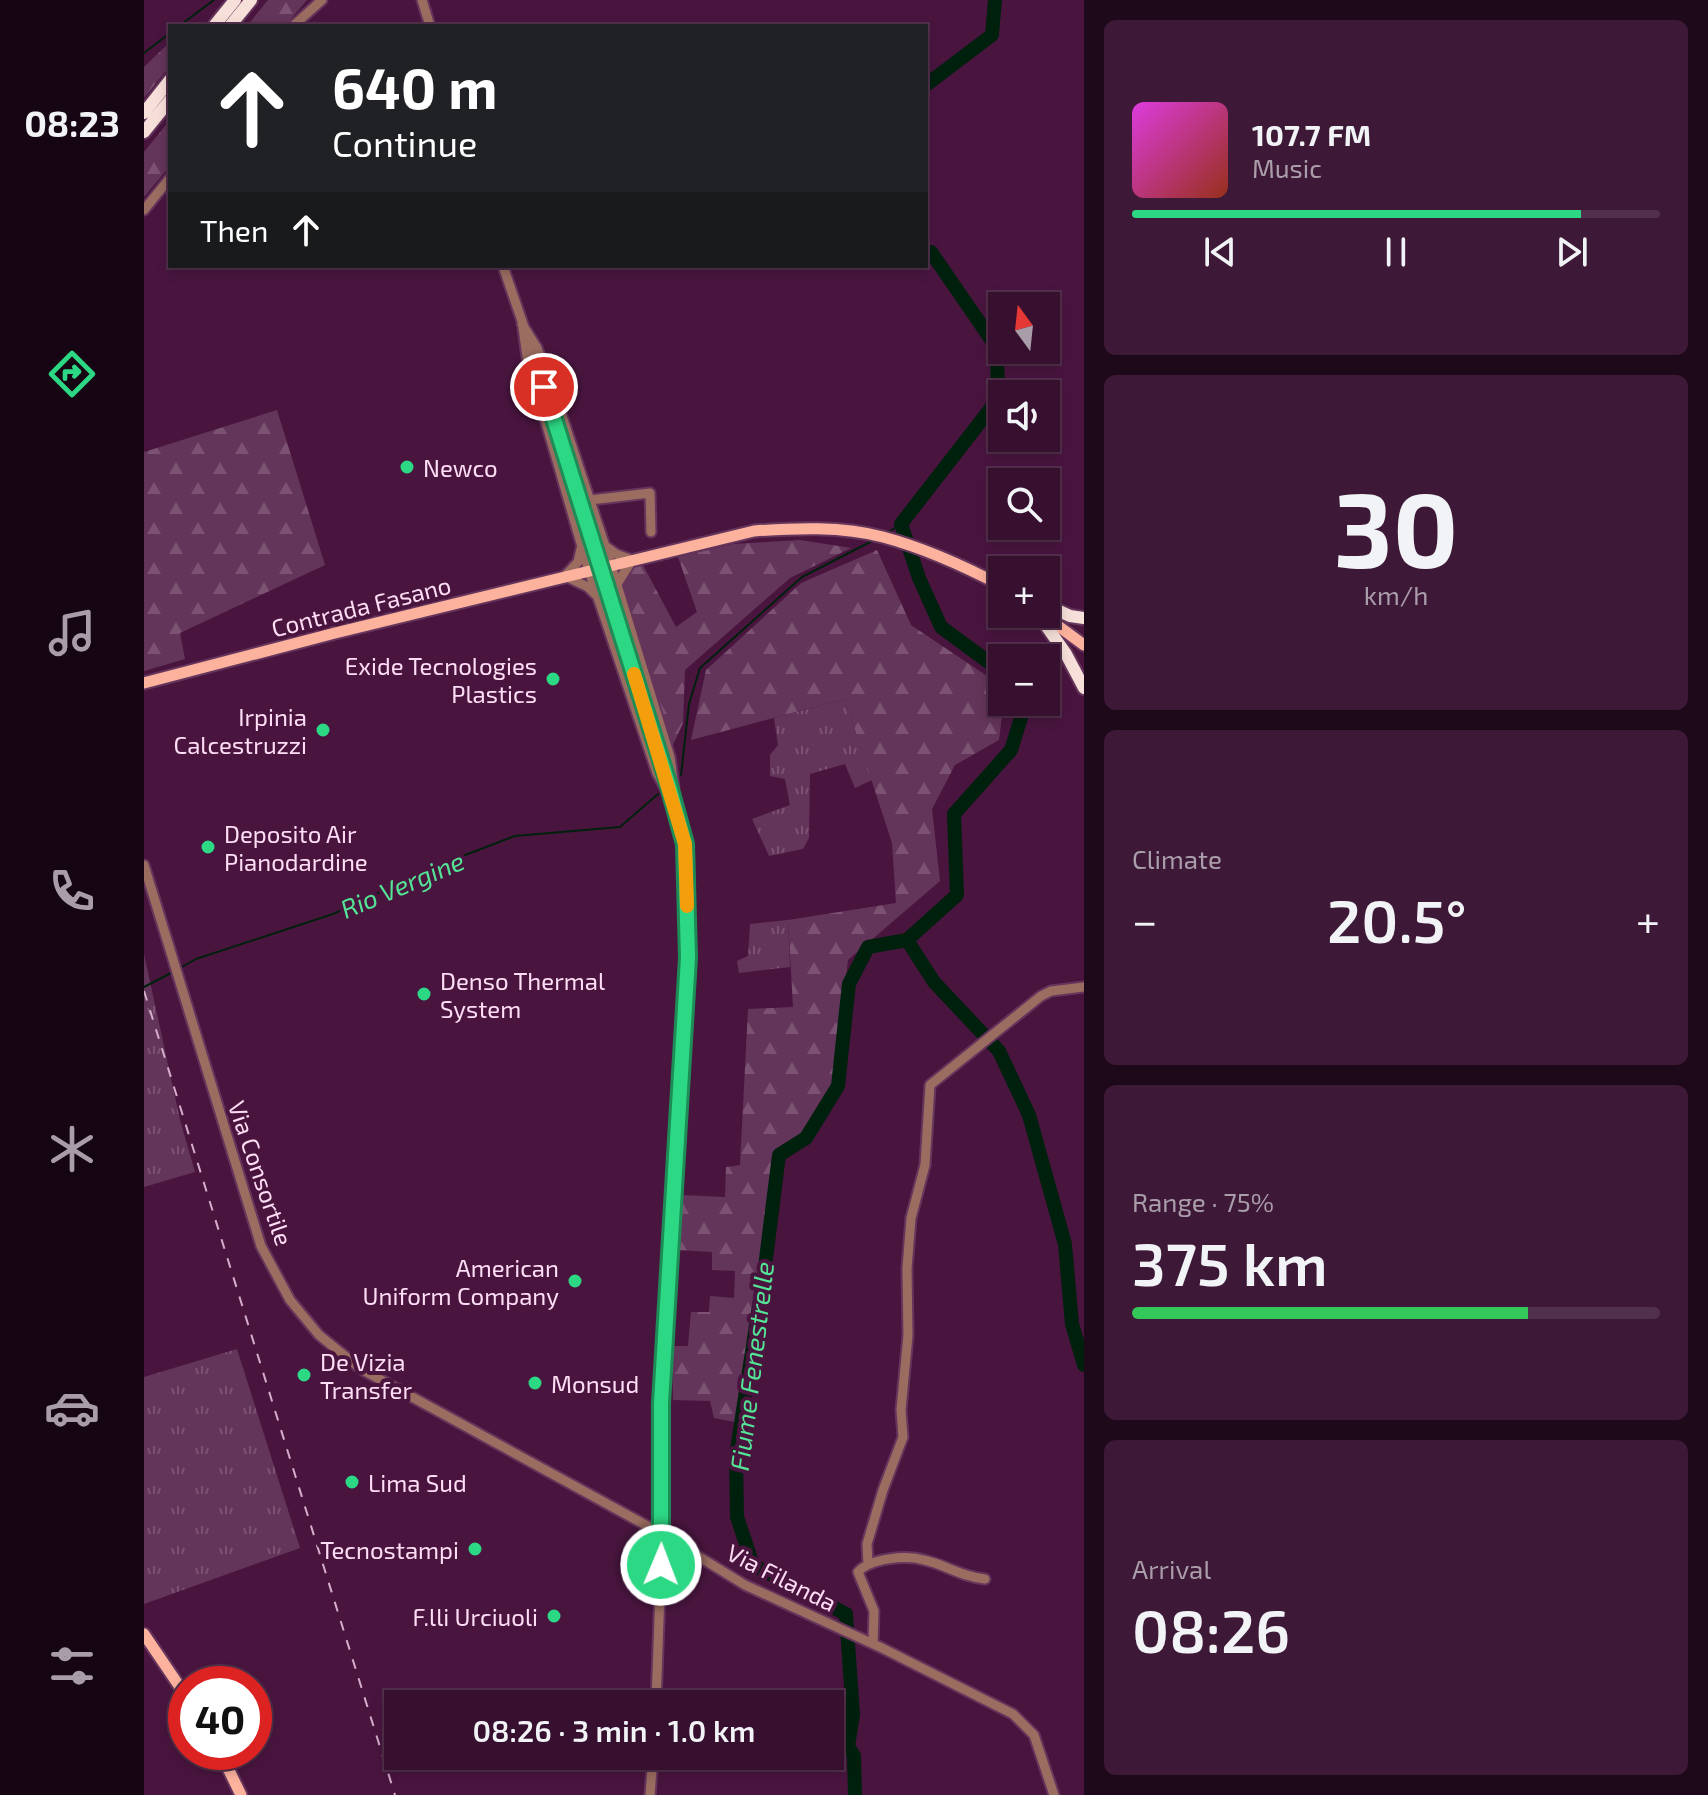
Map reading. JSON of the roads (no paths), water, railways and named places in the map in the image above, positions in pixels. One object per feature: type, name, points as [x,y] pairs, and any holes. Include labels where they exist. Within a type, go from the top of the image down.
[{"type":"highway","points":[[216,24],[235,0]]},
{"type":"highway","points":[[232,24],[251,0]]},
{"type":"highway","points":[[144,113],[168,83]]},
{"type":"highway","points":[[144,132],[168,102]]},
{"type":"highway","points":[[1060,611],[1084,618]]},
{"type":"highway","points":[[1049,628],[1084,688]]},
{"type":"main road","name":"Contrada Fasano","points":[[144,683],[754,531],[816,529],[880,536],[946,558],[988,579]]},
{"type":"main road","points":[[1060,628],[1084,645]]},
{"type":"main road","points":[[144,1634],[168,1669]]},
{"type":"main road","points":[[229,1770],[241,1795]]},
{"type":"street","points":[[295,24],[322,0]]},
{"type":"street","points":[[422,0],[429,24]]},
{"type":"street","points":[[144,210],[168,180]]},
{"type":"street","points":[[504,268],[663,764],[685,844],[688,958],[661,1403],[662,1534],[656,1690]]},
{"type":"street","points":[[522,324],[537,348],[605,546],[670,757],[676,808]]},
{"type":"street","points":[[522,324],[527,357],[589,571],[657,773],[676,808]]},
{"type":"street","points":[[590,500],[650,493],[651,532]]},
{"type":"street","points":[[582,546],[578,562],[565,579],[588,587],[600,600]]},
{"type":"street","points":[[605,546],[632,560],[617,584]]},
{"type":"street","name":"Via Consortile","points":[[144,865],[261,1246],[290,1300],[319,1335],[361,1369],[662,1534]]},
{"type":"street","points":[[868,1564],[867,1544],[903,1437],[901,1410],[908,1335],[907,1268],[911,1218],[925,1165],[928,1091],[936,1079],[1041,996],[1051,991],[1084,987]]},
{"type":"street","name":"Via Filanda","points":[[662,1534],[745,1585],[859,1637],[1013,1714],[1034,1735],[1054,1795]]},
{"type":"street","points":[[873,1644],[874,1611],[858,1572],[868,1564],[878,1560],[923,1559],[952,1572],[985,1579]]},
{"type":"street","points":[[650,1795],[652,1770]]},
{"type":"waterway","points":[[182,24],[214,0]]},
{"type":"waterway","points":[[928,83],[992,35],[995,0]]},
{"type":"waterway","points":[[144,53],[168,35]]},
{"type":"waterway","points":[[928,253],[931,252],[997,348],[998,399],[901,524],[919,578],[941,627],[988,662]]},
{"type":"waterway","name":"Rio Vergine","points":[[887,533],[901,524]]},
{"type":"waterway","name":"Rio Vergine","points":[[681,775],[689,704],[700,668],[802,577],[874,540]]},
{"type":"waterway","points":[[1022,716],[1011,750],[954,814],[957,895],[907,940],[934,982],[999,1051],[1029,1115],[1065,1244],[1072,1324],[1084,1365]]},
{"type":"waterway","name":"Rio Vergine","points":[[180,968],[196,959],[333,914],[439,865],[515,836],[620,827],[658,794]]},
{"type":"waterway","name":"Fiume Fenestrelle","points":[[855,1795],[854,1756],[848,1746],[853,1715],[846,1614],[753,1565],[737,1517],[736,1456],[779,1155],[806,1138],[838,1086],[849,984],[868,947],[907,940]]},
{"type":"waterway","name":"Rio Vergine","points":[[144,987],[171,973]]},
{"type":"railway","points":[[144,991],[395,1795]]},
{"type":"place","name":"Newco","points":[[407,467]]},
{"type":"place","name":"Exide Tecnologies Plastics","points":[[553,679]]},
{"type":"place","name":"Irpinia Calcestruzzi","points":[[323,730]]},
{"type":"place","name":"Deposito Air Pianodardine","points":[[208,847]]},
{"type":"place","name":"Denso Thermal System","points":[[424,994]]},
{"type":"place","name":"American Uniform Company","points":[[575,1281]]},
{"type":"place","name":"De Vizia Transfer","points":[[304,1375]]},
{"type":"place","name":"Monsud","points":[[535,1383]]},
{"type":"place","name":"Lima Sud","points":[[352,1482]]},
{"type":"place","name":"Tecnostampi","points":[[475,1549]]},
{"type":"place","name":"F.lli Urciuoli","points":[[554,1616]]}]
